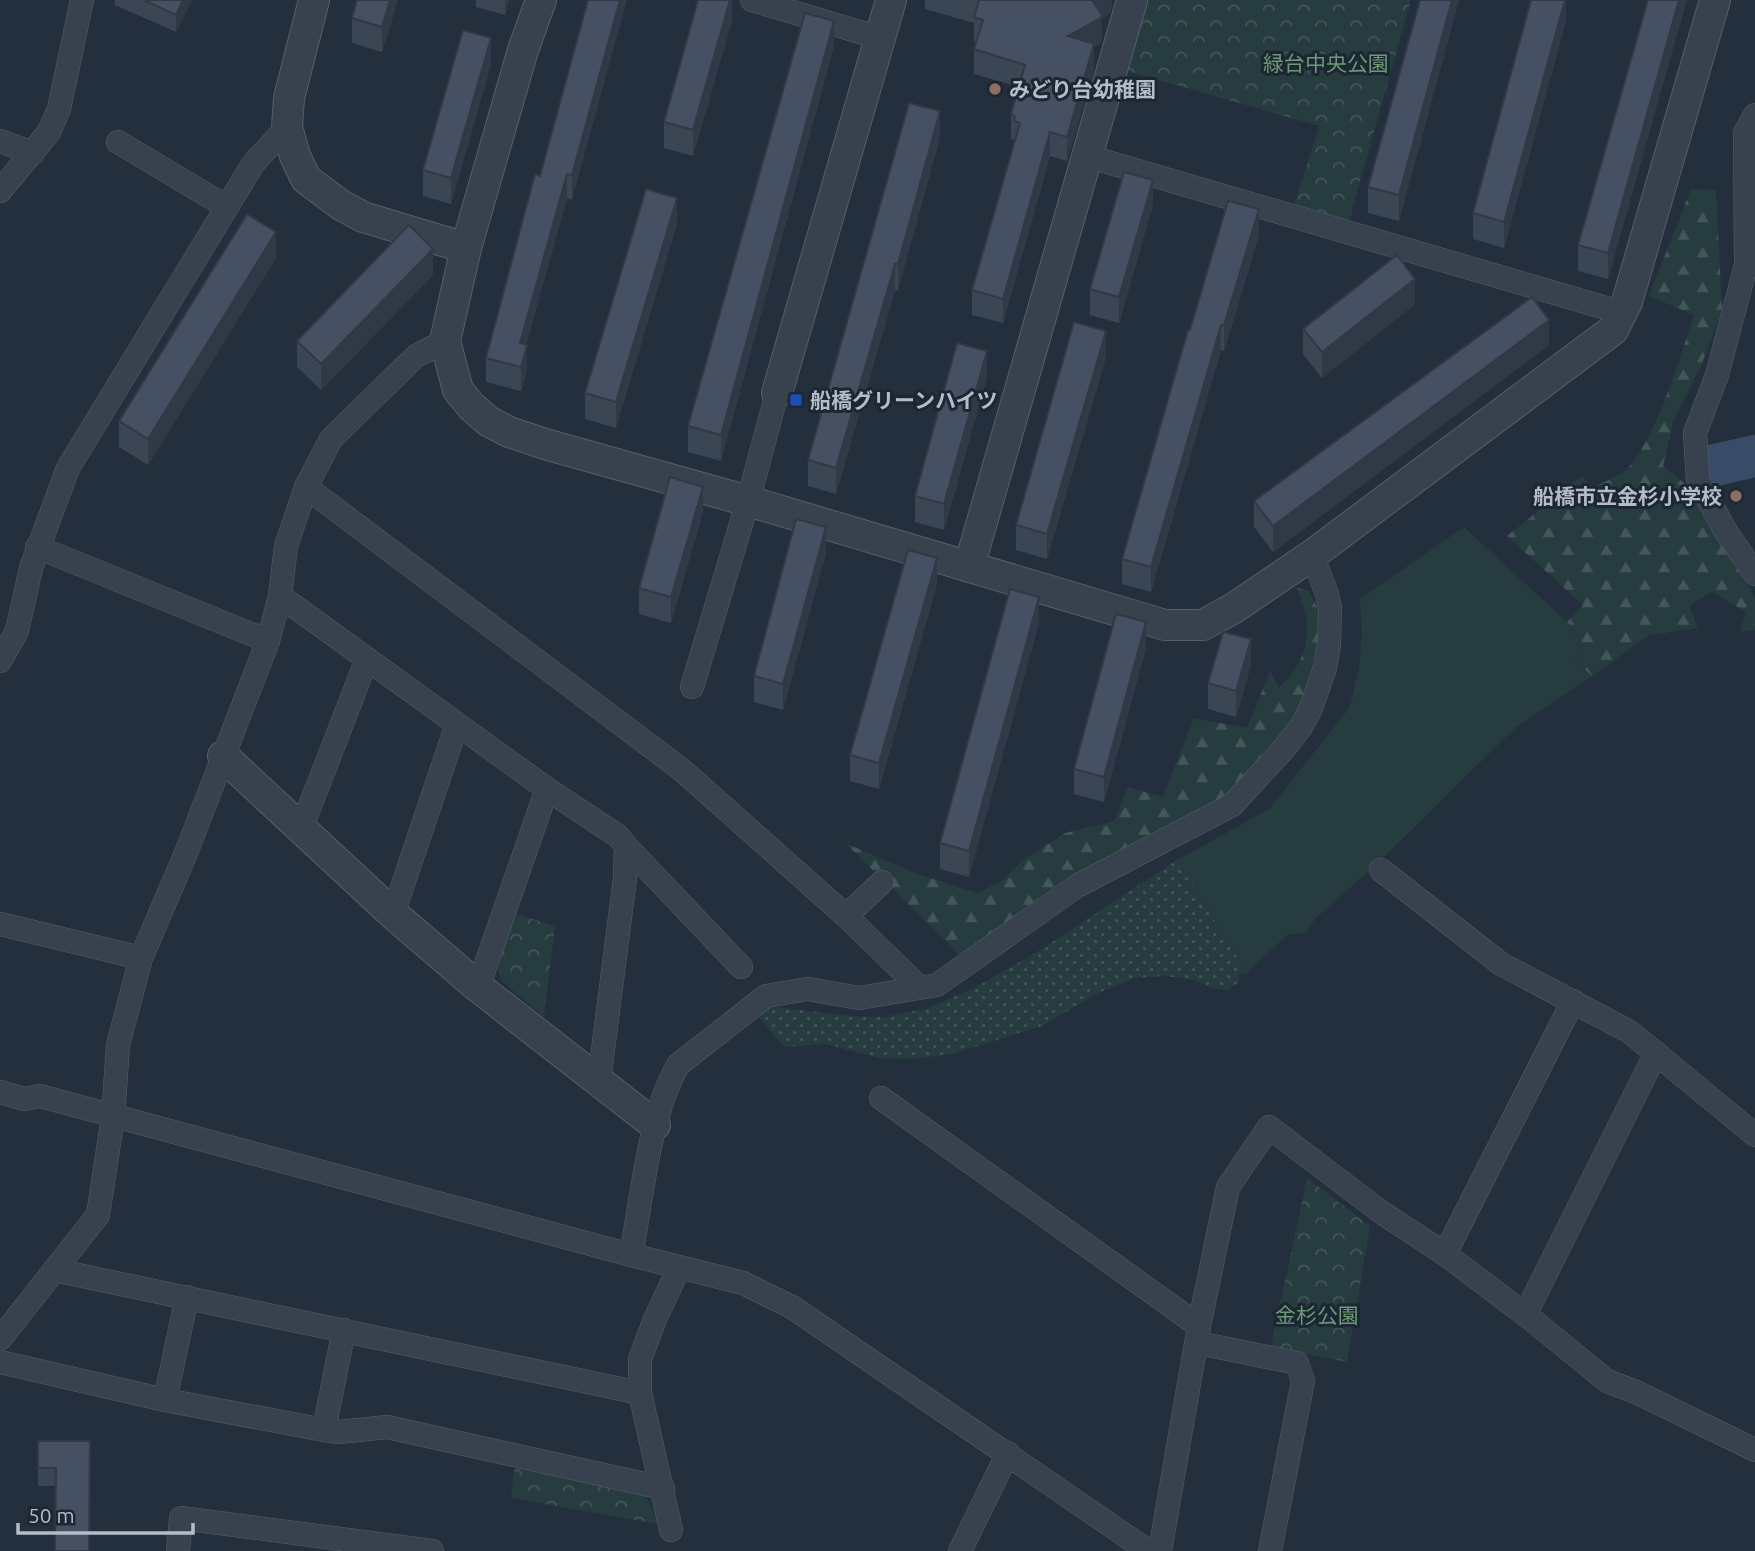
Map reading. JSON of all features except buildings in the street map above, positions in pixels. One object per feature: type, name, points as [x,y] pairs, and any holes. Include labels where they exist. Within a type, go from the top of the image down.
[{"type":"street","points":[[0,191],[49,132],[59,110],[82,0]]},
{"type":"street","points":[[314,0],[289,98],[287,127],[295,156],[306,179],[341,205],[363,217],[466,248]]},
{"type":"street","points":[[541,0],[523,50],[466,248],[445,341],[458,390],[471,406],[488,421],[509,432],[545,444],[748,501],[1165,625],[1186,626],[1203,625],[1234,608],[1312,555],[1613,330],[1623,313],[1715,0]]},
{"type":"street","points":[[752,0],[880,38]]},
{"type":"street","points":[[692,687],[891,0]]},
{"type":"street","points":[[969,567],[1132,0]]},
{"type":"street","points":[[1755,115],[1745,133],[1746,265],[1717,375],[1695,433],[1698,480],[1725,530],[1755,574]]},
{"type":"street","points":[[0,661],[17,631],[37,547],[68,468],[253,164],[287,127]]},
{"type":"street","points":[[0,141],[33,153]]},
{"type":"street","points":[[118,142],[227,207]]},
{"type":"street","points":[[1087,156],[1623,313]]},
{"type":"street","points":[[0,1339],[98,1215],[113,1117],[118,1045],[141,958],[268,641],[280,596],[286,545],[306,487],[331,439],[416,356],[445,341]]},
{"type":"street","points":[[306,487],[682,770],[846,916],[918,986]]},
{"type":"street","points":[[37,547],[268,641]]},
{"type":"street","points":[[631,1255],[655,1125],[670,1079],[678,1065],[766,996],[808,989],[859,998],[918,986],[937,985],[1076,886],[1233,805],[1301,727],[1311,708],[1325,668],[1330,608],[1312,555]]},
{"type":"street","points":[[280,596],[547,789],[618,836],[741,967]]},
{"type":"street","points":[[301,829],[367,659]]},
{"type":"street","points":[[393,914],[457,724]]},
{"type":"street","points":[[223,756],[393,914],[478,987],[655,1125]]},
{"type":"street","points":[[478,987],[547,789]]},
{"type":"street","points":[[599,1081],[625,878],[626,846]]},
{"type":"street","points":[[1381,870],[1501,964],[1630,1032],[1755,1135]]},
{"type":"street","points":[[846,916],[882,882]]},
{"type":"street","points":[[0,924],[141,958]]},
{"type":"street","points":[[1445,1254],[1573,1001]]},
{"type":"street","points":[[1525,1315],[1656,1054]]},
{"type":"street","points":[[0,1092],[24,1099],[40,1096],[743,1283],[781,1300],[1008,1453],[1147,1551]]},
{"type":"street","points":[[881,1098],[1198,1335],[1297,1363],[1303,1381],[1270,1551]]},
{"type":"street","points":[[1160,1551],[1198,1335],[1228,1186],[1269,1127],[1381,1212],[1445,1254],[1607,1381],[1636,1392],[1755,1450]]},
{"type":"street","points":[[671,1530],[640,1393],[640,1359],[654,1319],[679,1268]]},
{"type":"street","points":[[54,1270],[640,1393]]},
{"type":"street","points":[[165,1400],[187,1297]]},
{"type":"street","points":[[324,1430],[344,1330]]},
{"type":"street","points":[[0,1362],[165,1400],[339,1433],[387,1427],[663,1488]]},
{"type":"street","points":[[960,1551],[1008,1453]]},
{"type":"street","points":[[178,1551],[181,1518],[432,1551]]},
{"type":"green space","name":"緑台中央公園","points":[[1143,0],[1411,0],[1348,224],[1294,205],[1319,126],[1124,70]]},
{"type":"green space","points":[[1691,189],[1716,190],[1722,310],[1701,366],[1674,420],[1663,466],[1689,487],[1755,597],[1755,630],[1740,632],[1746,612],[1712,592],[1689,606],[1698,628],[1649,635],[1592,676],[1574,661],[1580,641],[1567,622],[1583,605],[1507,536],[1582,476],[1593,487],[1624,472],[1648,437],[1675,374],[1694,315],[1649,296]]},
{"type":"green space","points":[[1464,527],[1567,622],[1580,641],[1574,661],[1592,676],[1515,728],[1378,863],[1315,919],[1306,932],[1287,935],[1247,973],[1177,860],[1269,809],[1350,707],[1359,668],[1362,634],[1360,599]]},
{"type":"green space","points":[[1297,588],[1309,591],[1320,613],[1321,643],[1312,689],[1276,748],[1212,806],[1071,876],[961,956],[845,843],[915,873],[978,893],[1002,881],[1023,860],[1065,833],[1115,821],[1127,787],[1163,797],[1194,718],[1247,728],[1270,671],[1279,688],[1298,665],[1307,629],[1306,616]]},
{"type":"green space","points":[[1177,860],[1247,973],[1238,974],[1239,982],[1227,990],[1211,988],[1195,980],[1165,976],[1135,978],[1098,993],[1042,1026],[951,1054],[912,1059],[879,1058],[826,1044],[784,1047],[755,1013],[768,1006],[851,1016],[884,1017],[929,1008],[976,987],[1042,949]]},
{"type":"green space","points":[[513,913],[555,926],[544,1017],[502,981],[496,965]]},
{"type":"green space","name":"金杉公園","points":[[1307,1178],[1370,1226],[1347,1362],[1271,1347]]},
{"type":"green space","points":[[524,1464],[644,1492],[658,1524],[511,1498],[514,1470]]},
{"type":"waterway","points":[[1707,467],[1755,456]]},
{"type":"place","name":"みどり台幼稚園","points":[[995,89]]},
{"type":"place","name":"船橋グリーンハイツ","points":[[796,400]]},
{"type":"place","name":"船橋市立金杉小学校","points":[[1736,496]]}]
